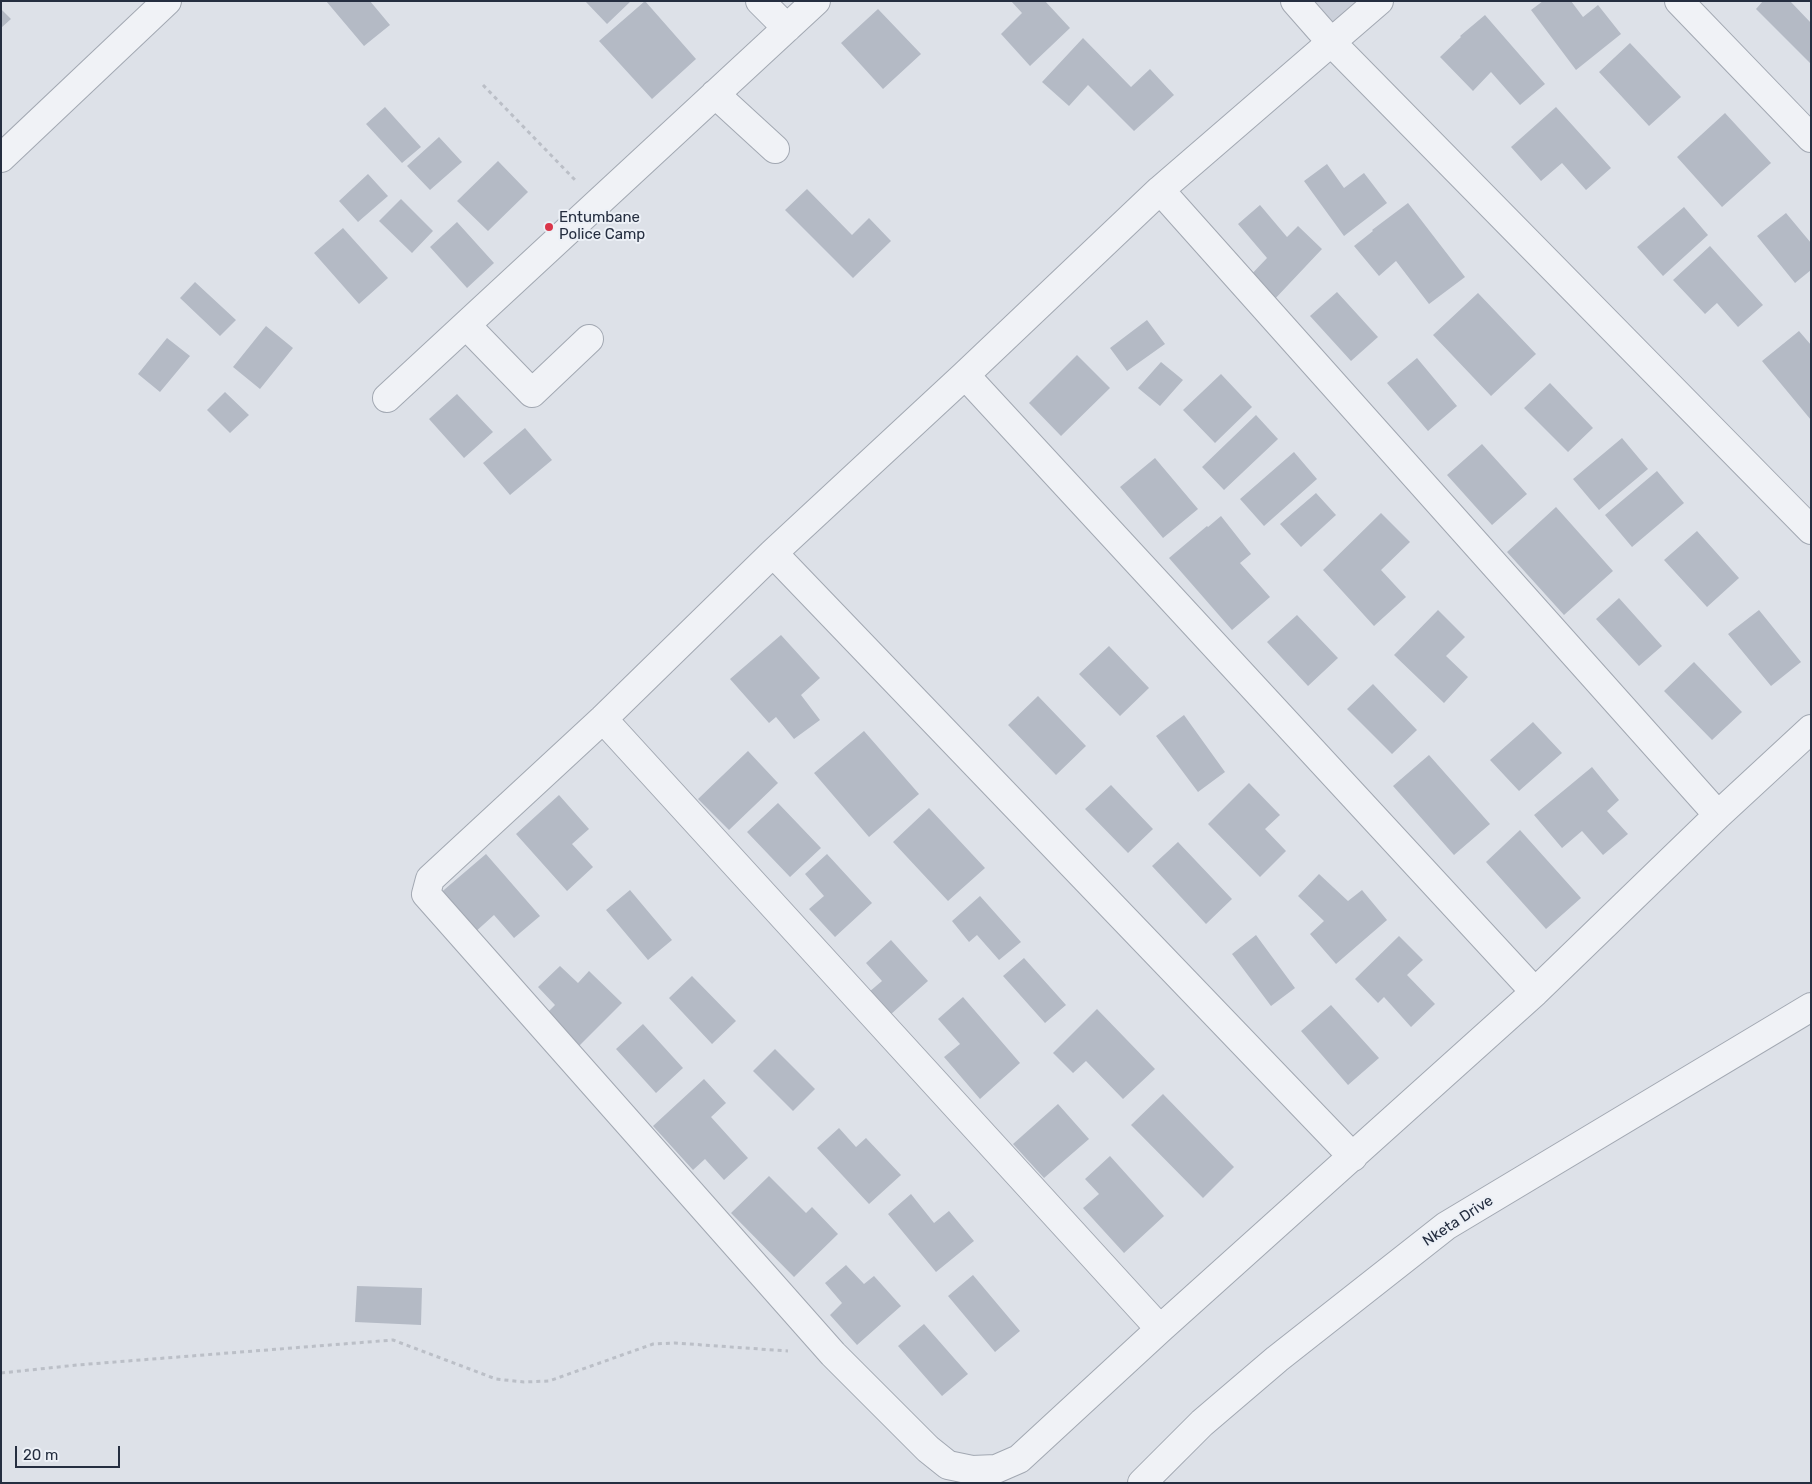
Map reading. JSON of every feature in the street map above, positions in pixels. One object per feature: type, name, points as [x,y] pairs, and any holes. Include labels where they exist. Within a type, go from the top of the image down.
[{"type":"street","points":[[1,158],[167,1]]},
{"type":"street","points":[[760,1],[787,28]]},
{"type":"street","points":[[387,398],[816,1]]},
{"type":"street","points":[[1295,1],[1331,42],[1811,530]]},
{"type":"street","points":[[1379,1],[1160,190],[965,375],[773,552],[603,719],[430,879],[426,894],[833,1354],[928,1450],[948,1466],[972,1470],[996,1469],[1019,1459],[1160,1329],[1535,992],[1811,728]]},
{"type":"street","points":[[1679,1],[1811,138]]},
{"type":"street","points":[[715,94],[775,149]]},
{"type":"street","points":[[1160,190],[1718,815]]},
{"type":"street","points":[[466,325],[532,393],[589,339]]},
{"type":"street","points":[[965,375],[1535,992]]},
{"type":"street","points":[[773,552],[1353,1157]]},
{"type":"street","points":[[603,719],[1160,1329]]},
{"type":"street","name":"Nketa Drive","points":[[1142,1483],[1202,1423],[1276,1359],[1446,1226],[1811,1007]]},
{"type":"path","points":[[483,85],[598,203]]},
{"type":"path","points":[[1,1373],[77,1365],[393,1340],[496,1379],[524,1382],[549,1381],[653,1344],[675,1342],[833,1354]]},
{"type":"shaded area","points":[[1305,1],[1366,1],[1332,31]]},
{"type":"building","points":[[326,1],[370,1],[390,25],[364,46]]},
{"type":"building","points":[[585,1],[631,1],[607,24]]},
{"type":"building","points":[[645,1],[696,59],[652,99],[599,41]]},
{"type":"building","points":[[1011,1],[1045,1],[1070,28],[1030,66],[1001,34],[1022,13]]},
{"type":"building","points":[[1543,1],[1571,1],[1583,17],[1598,5],[1621,34],[1576,70],[1531,10]]},
{"type":"building","points":[[1763,1],[1790,1],[1811,23],[1810,63],[1756,9]]},
{"type":"building","points":[[1,9],[11,19],[1,28]]},
{"type":"building","points":[[878,9],[921,54],[883,89],[841,43]]},
{"type":"building","points":[[1485,15],[1545,84],[1520,105],[1491,72],[1473,91],[1440,57],[1460,36]]},
{"type":"building","points":[[1083,38],[1131,87],[1150,69],[1174,95],[1134,131],[1088,85],[1069,106],[1042,82]]},
{"type":"building","points":[[1630,43],[1681,97],[1649,126],[1599,72]]},
{"type":"building","points":[[385,107],[421,147],[402,163],[366,124]]},
{"type":"building","points":[[1556,107],[1611,168],[1586,190],[1562,163],[1541,181],[1511,147]]},
{"type":"building","points":[[1725,113],[1771,163],[1722,207],[1677,157]]},
{"type":"building","points":[[439,137],[462,162],[430,190],[407,166]]},
{"type":"building","points":[[498,161],[528,192],[488,231],[457,201]]},
{"type":"building","points":[[1327,164],[1344,188],[1364,173],[1387,203],[1344,236],[1304,181]]},
{"type":"building","points":[[368,174],[388,196],[358,222],[339,201]]},
{"type":"building","points":[[807,189],[852,235],[869,218],[891,241],[853,278],[785,210]]},
{"type":"building","points":[[401,199],[433,231],[412,253],[379,221]]},
{"type":"building","points":[[1408,203],[1465,277],[1429,304],[1396,261],[1379,276],[1354,246]]},
{"type":"building","points":[[1260,205],[1287,237],[1298,226],[1322,249],[1272,302],[1247,279],[1267,258],[1238,224]]},
{"type":"building","points":[[1684,207],[1708,235],[1663,276],[1637,247]]},
{"type":"building","points":[[1786,213],[1811,243],[1811,270],[1795,283],[1757,236]]},
{"type":"building","points":[[457,222],[494,263],[467,288],[430,247]]},
{"type":"building","points":[[343,228],[388,278],[359,304],[314,253]]},
{"type":"building","points":[[1710,246],[1763,305],[1738,327],[1717,303],[1705,314],[1673,280]]},
{"type":"building","points":[[195,282],[236,320],[220,336],[180,298]]},
{"type":"building","points":[[1337,292],[1378,337],[1351,361],[1310,316]]},
{"type":"building","points":[[1478,293],[1536,354],[1491,396],[1433,335]]},
{"type":"building","points":[[1147,320],[1165,344],[1127,371],[1110,348]]},
{"type":"building","points":[[266,326],[293,348],[260,389],[233,367]]},
{"type":"building","points":[[1799,331],[1811,345],[1811,420],[1762,361]]},
{"type":"building","points":[[167,338],[190,356],[160,392],[138,374]]},
{"type":"building","points":[[1077,355],[1110,388],[1061,436],[1029,403]]},
{"type":"building","points":[[1417,358],[1457,406],[1428,431],[1387,383]]},
{"type":"building","points":[[1161,362],[1183,380],[1160,406],[1138,388]]},
{"type":"building","points":[[1221,374],[1252,407],[1215,443],[1183,410]]},
{"type":"building","points":[[1550,383],[1593,428],[1568,452],[1524,408]]},
{"type":"building","points":[[225,392],[249,415],[230,433],[207,410]]},
{"type":"building","points":[[457,394],[493,432],[464,458],[429,419]]},
{"type":"building","points":[[1256,415],[1278,439],[1224,490],[1202,467]]},
{"type":"building","points":[[525,428],[552,460],[510,495],[483,463]]},
{"type":"building","points":[[1622,438],[1648,469],[1599,510],[1573,479]]},
{"type":"building","points":[[1482,444],[1527,494],[1492,525],[1447,475]]},
{"type":"building","points":[[1294,452],[1317,479],[1264,526],[1240,499]]},
{"type":"building","points":[[1155,458],[1198,509],[1163,538],[1120,487]]},
{"type":"building","points":[[1657,471],[1684,503],[1632,547],[1605,515]]},
{"type":"building","points":[[1316,493],[1336,515],[1301,547],[1280,524]]},
{"type":"building","points":[[1556,507],[1613,571],[1564,615],[1507,552]]},
{"type":"building","points":[[1381,513],[1410,542],[1381,570],[1406,597],[1374,626],[1323,570]]},
{"type":"building","points":[[1221,516],[1251,554],[1240,563],[1270,597],[1232,630],[1169,558]]},
{"type":"building","points":[[1697,531],[1739,578],[1707,607],[1664,560]]},
{"type":"building","points":[[1619,598],[1662,646],[1639,666],[1596,619]]},
{"type":"building","points":[[1438,610],[1465,637],[1446,656],[1468,677],[1444,703],[1394,655]]},
{"type":"building","points":[[1759,610],[1801,662],[1771,686],[1728,634]]},
{"type":"building","points":[[1297,615],[1338,658],[1308,686],[1267,642]]},
{"type":"building","points":[[781,635],[820,678],[801,695],[820,720],[794,739],[776,717],[769,723],[730,679]]},
{"type":"building","points":[[1109,646],[1149,688],[1120,716],[1079,674]]},
{"type":"building","points":[[1694,662],[1742,712],[1712,740],[1664,691]]},
{"type":"building","points":[[1373,684],[1417,730],[1392,754],[1347,709]]},
{"type":"building","points":[[1038,696],[1086,746],[1056,775],[1008,725]]},
{"type":"building","points":[[1184,715],[1225,772],[1198,792],[1156,736]]},
{"type":"building","points":[[1533,722],[1562,753],[1519,791],[1490,760]]},
{"type":"building","points":[[864,731],[919,794],[869,837],[814,773]]},
{"type":"building","points":[[748,751],[778,783],[729,830],[698,799]]},
{"type":"building","points":[[1429,755],[1490,824],[1454,855],[1393,786]]},
{"type":"building","points":[[1592,767],[1619,800],[1607,811],[1628,834],[1603,855],[1582,831],[1562,848],[1534,815]]},
{"type":"building","points":[[1249,783],[1280,815],[1265,829],[1286,851],[1260,877],[1208,824]]},
{"type":"building","points":[[1111,785],[1153,829],[1128,853],[1085,809]]},
{"type":"building","points":[[559,795],[589,829],[572,844],[593,867],[567,891],[516,834]]},
{"type":"building","points":[[778,803],[821,848],[790,877],[747,832]]},
{"type":"building","points":[[929,808],[985,868],[948,901],[893,842]]},
{"type":"building","points":[[1520,830],[1581,898],[1546,929],[1486,862]]},
{"type":"building","points":[[1178,842],[1232,899],[1206,924],[1152,866]]},
{"type":"building","points":[[486,854],[540,916],[514,938],[494,915],[473,934],[438,895]]},
{"type":"building","points":[[827,854],[872,903],[835,937],[809,909],[824,896],[805,874]]},
{"type":"building","points":[[1319,874],[1348,901],[1362,890],[1387,920],[1336,964],[1310,934],[1324,921],[1298,896]]},
{"type":"building","points":[[630,890],[672,940],[648,960],[606,910]]},
{"type":"building","points":[[980,896],[1021,942],[999,960],[977,935],[969,942],[952,921]]},
{"type":"building","points":[[1256,935],[1295,988],[1271,1006],[1232,954]]},
{"type":"building","points":[[1399,936],[1423,960],[1407,975],[1435,1004],[1411,1027],[1384,997],[1378,1003],[1355,979]]},
{"type":"building","points":[[891,940],[928,981],[890,1015],[869,992],[882,981],[866,963]]},
{"type":"building","points":[[1024,958],[1066,1005],[1045,1023],[1003,976]]},
{"type":"building","points":[[560,966],[578,983],[589,971],[622,1003],[574,1051],[541,1019],[555,1005],[538,987]]},
{"type":"building","points":[[692,976],[736,1021],[712,1044],[669,998]]},
{"type":"building","points":[[963,997],[1020,1063],[980,1099],[944,1057],[960,1044],[938,1019]]},
{"type":"building","points":[[1331,1005],[1379,1058],[1348,1085],[1301,1031]]},
{"type":"building","points":[[1097,1009],[1155,1069],[1123,1099],[1086,1061],[1073,1073],[1053,1053]]},
{"type":"building","points":[[643,1024],[683,1068],[656,1093],[616,1049]]},
{"type":"building","points":[[775,1049],[815,1089],[793,1111],[753,1071]]},
{"type":"building","points":[[704,1079],[726,1103],[711,1117],[748,1158],[724,1180],[705,1159],[693,1170],[653,1126]]},
{"type":"building","points":[[1163,1094],[1234,1167],[1203,1198],[1131,1125]]},
{"type":"building","points":[[1058,1104],[1089,1139],[1044,1178],[1013,1144]]},
{"type":"building","points":[[839,1128],[856,1147],[866,1138],[901,1175],[869,1204],[817,1148]]},
{"type":"building","points":[[1110,1156],[1164,1216],[1124,1253],[1083,1208],[1099,1194],[1085,1179]]},
{"type":"building","points":[[769,1176],[806,1213],[812,1207],[838,1234],[794,1277],[731,1213]]},
{"type":"building","points":[[911,1194],[934,1223],[949,1211],[974,1241],[936,1272],[888,1214]]},
{"type":"building","points":[[846,1265],[864,1284],[874,1276],[901,1306],[857,1345],[830,1315],[842,1303],[825,1283]]},
{"type":"building","points":[[973,1275],[1020,1331],[995,1352],[948,1296]]},
{"type":"building","points":[[357,1286],[422,1288],[421,1325],[355,1322]]},
{"type":"building","points":[[924,1324],[968,1374],[942,1396],[898,1346]]},
{"type":"place","name":"Entumbane Police Camp","points":[[549,227]]}]
